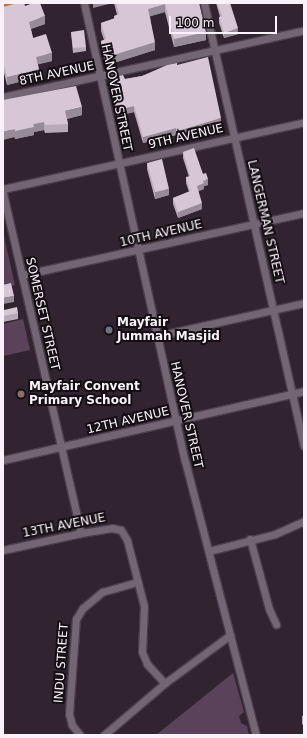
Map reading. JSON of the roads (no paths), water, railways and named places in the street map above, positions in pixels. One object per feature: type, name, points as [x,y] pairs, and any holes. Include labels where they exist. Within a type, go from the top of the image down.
[{"type":"main road","points":[[3,7],[19,3]]},
{"type":"street","name":"HANOVER STREET","points":[[84,3],[176,421],[256,735]]},
{"type":"street","name":"LANGERMAN STREET","points":[[204,3],[254,224],[275,309],[304,446]]},
{"type":"street","name":"8TH AVENUE","points":[[3,97],[304,30]]},
{"type":"street","name":"9TH AVENUE","points":[[3,189],[304,122]]},
{"type":"street","name":"SOMERSET STREET","points":[[3,194],[81,533]]},
{"type":"street","name":"10TH AVENUE","points":[[22,275],[304,213]]},
{"type":"street","points":[[157,336],[304,303]]},
{"type":"street","name":"12TH AVENUE","points":[[3,460],[62,448],[304,391]]},
{"type":"street","points":[[209,551],[291,528],[304,521]]},
{"type":"street","name":"13TH AVENUE","points":[[3,550],[81,533],[112,528],[121,530],[127,540],[138,582]]},
{"type":"street","points":[[250,539],[269,609],[276,624]]},
{"type":"street","points":[[138,582],[144,606],[142,652],[147,664],[166,683]]},
{"type":"street","name":"INDU STREET","points":[[78,734],[69,714],[76,618],[83,608],[102,592],[138,582]]},
{"type":"street","points":[[104,735],[166,683],[230,635]]},
{"type":"place","name":"Mayfair Jummah Masjid","points":[[109,330]]},
{"type":"place","name":"Mayfair Convent Primary School","points":[[21,394]]}]
